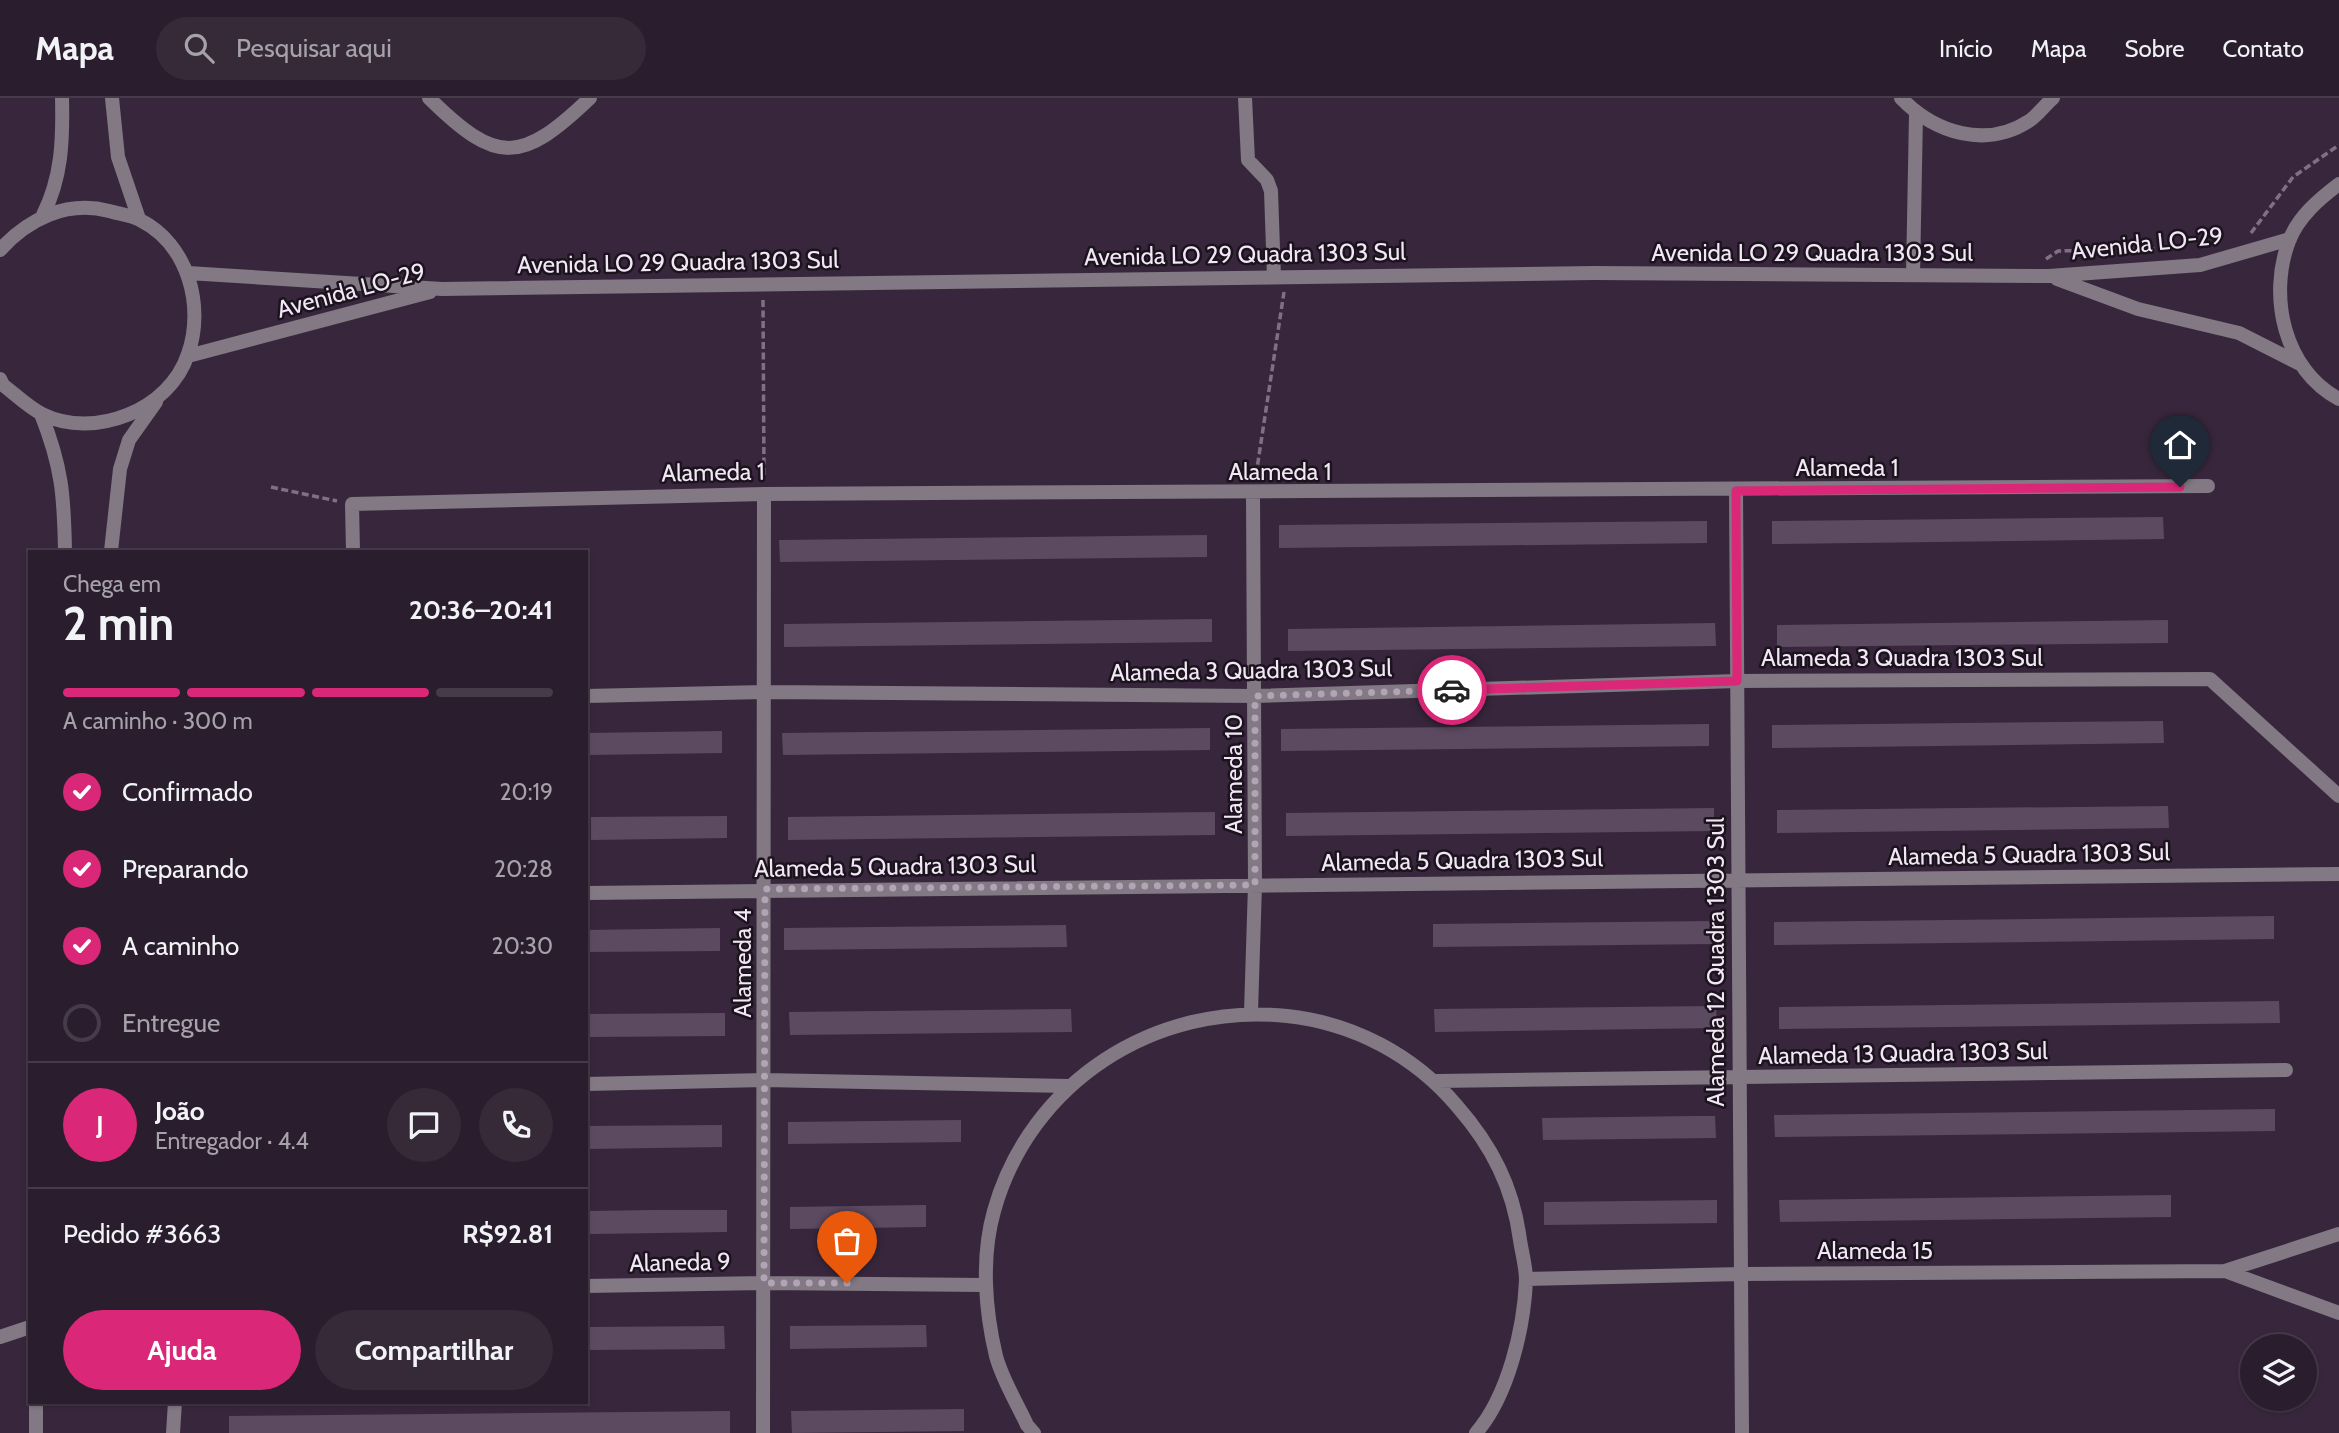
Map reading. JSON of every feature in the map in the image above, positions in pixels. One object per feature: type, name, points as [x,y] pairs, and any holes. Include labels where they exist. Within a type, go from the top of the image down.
[{"type":"street","points":[[43,215],[53,194],[61,162],[62,98]]},
{"type":"street","points":[[112,98],[118,157],[139,219]]},
{"type":"street","points":[[429,98],[463,131],[481,143],[499,147],[523,145],[544,139],[590,98]]},
{"type":"street","points":[[1245,98],[1248,160],[1267,180],[1271,191],[1280,276]]},
{"type":"street","points":[[1901,98],[1916,114],[1973,137],[2003,134],[2030,120],[2053,98]]},
{"type":"street","points":[[1913,275],[1916,114]]},
{"type":"street","points":[[2339,184],[2314,203],[2290,239],[2279,282],[2283,325],[2302,365],[2329,394],[2339,399]]},
{"type":"street","points":[[0,250],[17,231],[43,215],[92,206],[139,219],[159,233],[188,273],[196,315],[188,356],[129,440],[118,480],[111,550]]},
{"type":"street","name":"Avenida LO-29","points":[[2049,276],[2200,265],[2290,239]]},
{"type":"street","name":"Avenida LO-29","points":[[188,273],[442,289]]},
{"type":"street","name":"Avenida LO 29 Quadra 1303 Sul","points":[[442,289],[1594,273],[2049,276]]},
{"type":"street","points":[[2049,276],[2138,309],[2239,333],[2302,365]]},
{"type":"street","name":"Avenida LO-29","points":[[188,356],[442,289]]},
{"type":"street","points":[[0,379],[3,385],[41,414],[66,422],[93,424],[132,413],[164,391]]},
{"type":"street","points":[[41,414],[55,448],[64,485],[65,550]]},
{"type":"street","name":"Alameda 1","points":[[352,504],[764,494],[1253,494],[2208,486]]},
{"type":"street","name":"Alameda 12 Quadra 1303 Sul","points":[[1736,491],[1742,1433]]},
{"type":"street","name":"Alameda 4","points":[[763,1433],[764,494]]},
{"type":"street","name":"Alameda 10","points":[[1251,1012],[1255,885],[1253,494]]},
{"type":"street","points":[[352,504],[353,550]]},
{"type":"street","name":"Alameda 3 Quadra 1303 Sul","points":[[588,696],[765,692],[1255,696],[1737,681],[2210,679],[2339,796]]},
{"type":"street","name":"Alameda 5 Quadra 1303 Sul","points":[[588,894],[765,889],[2339,874]]},
{"type":"street","points":[[1034,1433],[1027,1425],[996,1358],[985,1285],[994,1212],[1023,1144],[1069,1086],[1123,1047],[1185,1021],[1251,1012],[1318,1019],[1381,1043],[1437,1081],[1485,1138],[1515,1205],[1526,1279],[1516,1353],[1486,1422],[1476,1433]]},
{"type":"street","name":"Alameda 13 Quadra 1303 Sul","points":[[1437,1081],[2286,1070]]},
{"type":"street","points":[[588,1084],[764,1080],[1069,1086]]},
{"type":"street","points":[[2225,1271],[2339,1234]]},
{"type":"street","points":[[2225,1271],[2339,1312]]},
{"type":"street","name":"Alameda 15","points":[[1526,1279],[1741,1274],[2225,1271]]},
{"type":"street","name":"Alaneda 9","points":[[588,1286],[764,1283],[985,1285]]},
{"type":"street","points":[[0,1336],[28,1328]]},
{"type":"street","points":[[36,1404],[36,1433]]},
{"type":"street","points":[[173,1433],[175,1404]]},
{"type":"path","points":[[2250,234],[2293,177],[2339,145]]},
{"type":"path","points":[[2021,276],[2059,251],[2163,249]]},
{"type":"path","points":[[1253,494],[1280,276]]},
{"type":"path","points":[[763,284],[764,494]]},
{"type":"path","points":[[271,488],[352,504]]},
{"type":"building","points":[[2163,517],[2164,539],[1772,544],[1772,521]]},
{"type":"building","points":[[1707,521],[1707,543],[1279,548],[1279,525]]},
{"type":"building","points":[[1207,535],[1207,557],[780,562],[779,540]]},
{"type":"building","points":[[1212,619],[1212,642],[784,647],[784,624]]},
{"type":"building","points":[[2168,620],[2168,643],[1777,647],[1777,625]]},
{"type":"building","points":[[1715,623],[1716,646],[1288,651],[1288,629]]},
{"type":"building","points":[[2163,721],[2164,743],[1772,748],[1772,725]]},
{"type":"building","points":[[1709,724],[1709,746],[1281,751],[1281,729]]},
{"type":"building","points":[[1210,728],[1210,750],[783,755],[782,733]]},
{"type":"building","points":[[722,731],[722,753],[588,755],[588,733]]},
{"type":"building","points":[[2168,806],[2169,828],[1777,833],[1777,810]]},
{"type":"building","points":[[1714,808],[1714,831],[1286,836],[1286,813]]},
{"type":"building","points":[[1215,812],[1215,835],[788,840],[788,817]]},
{"type":"building","points":[[727,816],[727,838],[591,840],[591,817]]},
{"type":"building","points":[[2274,916],[2274,939],[1774,945],[1774,922]]},
{"type":"building","points":[[1715,921],[1715,944],[1433,947],[1433,924]]},
{"type":"building","points":[[1066,925],[1067,947],[784,950],[784,928]]},
{"type":"building","points":[[720,928],[720,951],[588,952],[588,930]]},
{"type":"building","points":[[2279,1001],[2280,1023],[1779,1029],[1779,1007]]},
{"type":"building","points":[[1716,1006],[1717,1028],[1435,1032],[1434,1009]]},
{"type":"building","points":[[1071,1009],[1072,1032],[790,1035],[789,1012]]},
{"type":"building","points":[[725,1013],[725,1036],[589,1037],[589,1014]]},
{"type":"building","points":[[2275,1109],[2275,1131],[1775,1137],[1774,1115]]},
{"type":"building","points":[[1715,1116],[1716,1138],[1543,1140],[1542,1118]]},
{"type":"building","points":[[961,1120],[961,1142],[788,1144],[788,1122]]},
{"type":"building","points":[[722,1125],[722,1147],[588,1149],[588,1126]]},
{"type":"building","points":[[2171,1195],[2171,1217],[1780,1222],[1779,1200]]},
{"type":"building","points":[[1717,1200],[1717,1223],[1544,1225],[1544,1202]]},
{"type":"building","points":[[926,1205],[926,1227],[790,1229],[790,1207]]},
{"type":"building","points":[[727,1210],[727,1232],[590,1234],[590,1211]]},
{"type":"building","points":[[926,1325],[927,1347],[790,1349],[790,1326]]},
{"type":"building","points":[[724,1326],[725,1349],[588,1350],[588,1327]]},
{"type":"building","points":[[964,1409],[964,1431],[792,1433],[791,1411]]},
{"type":"building","points":[[730,1411],[730,1433],[229,1433],[229,1416]]},
{"type":"way so far","points":[[847,1283],[764,1283],[765,889],[1255,885],[1255,696],[1452,690]]},
{"type":"route","points":[[1452,690],[1737,681],[1736,491],[2180,487]]}]
